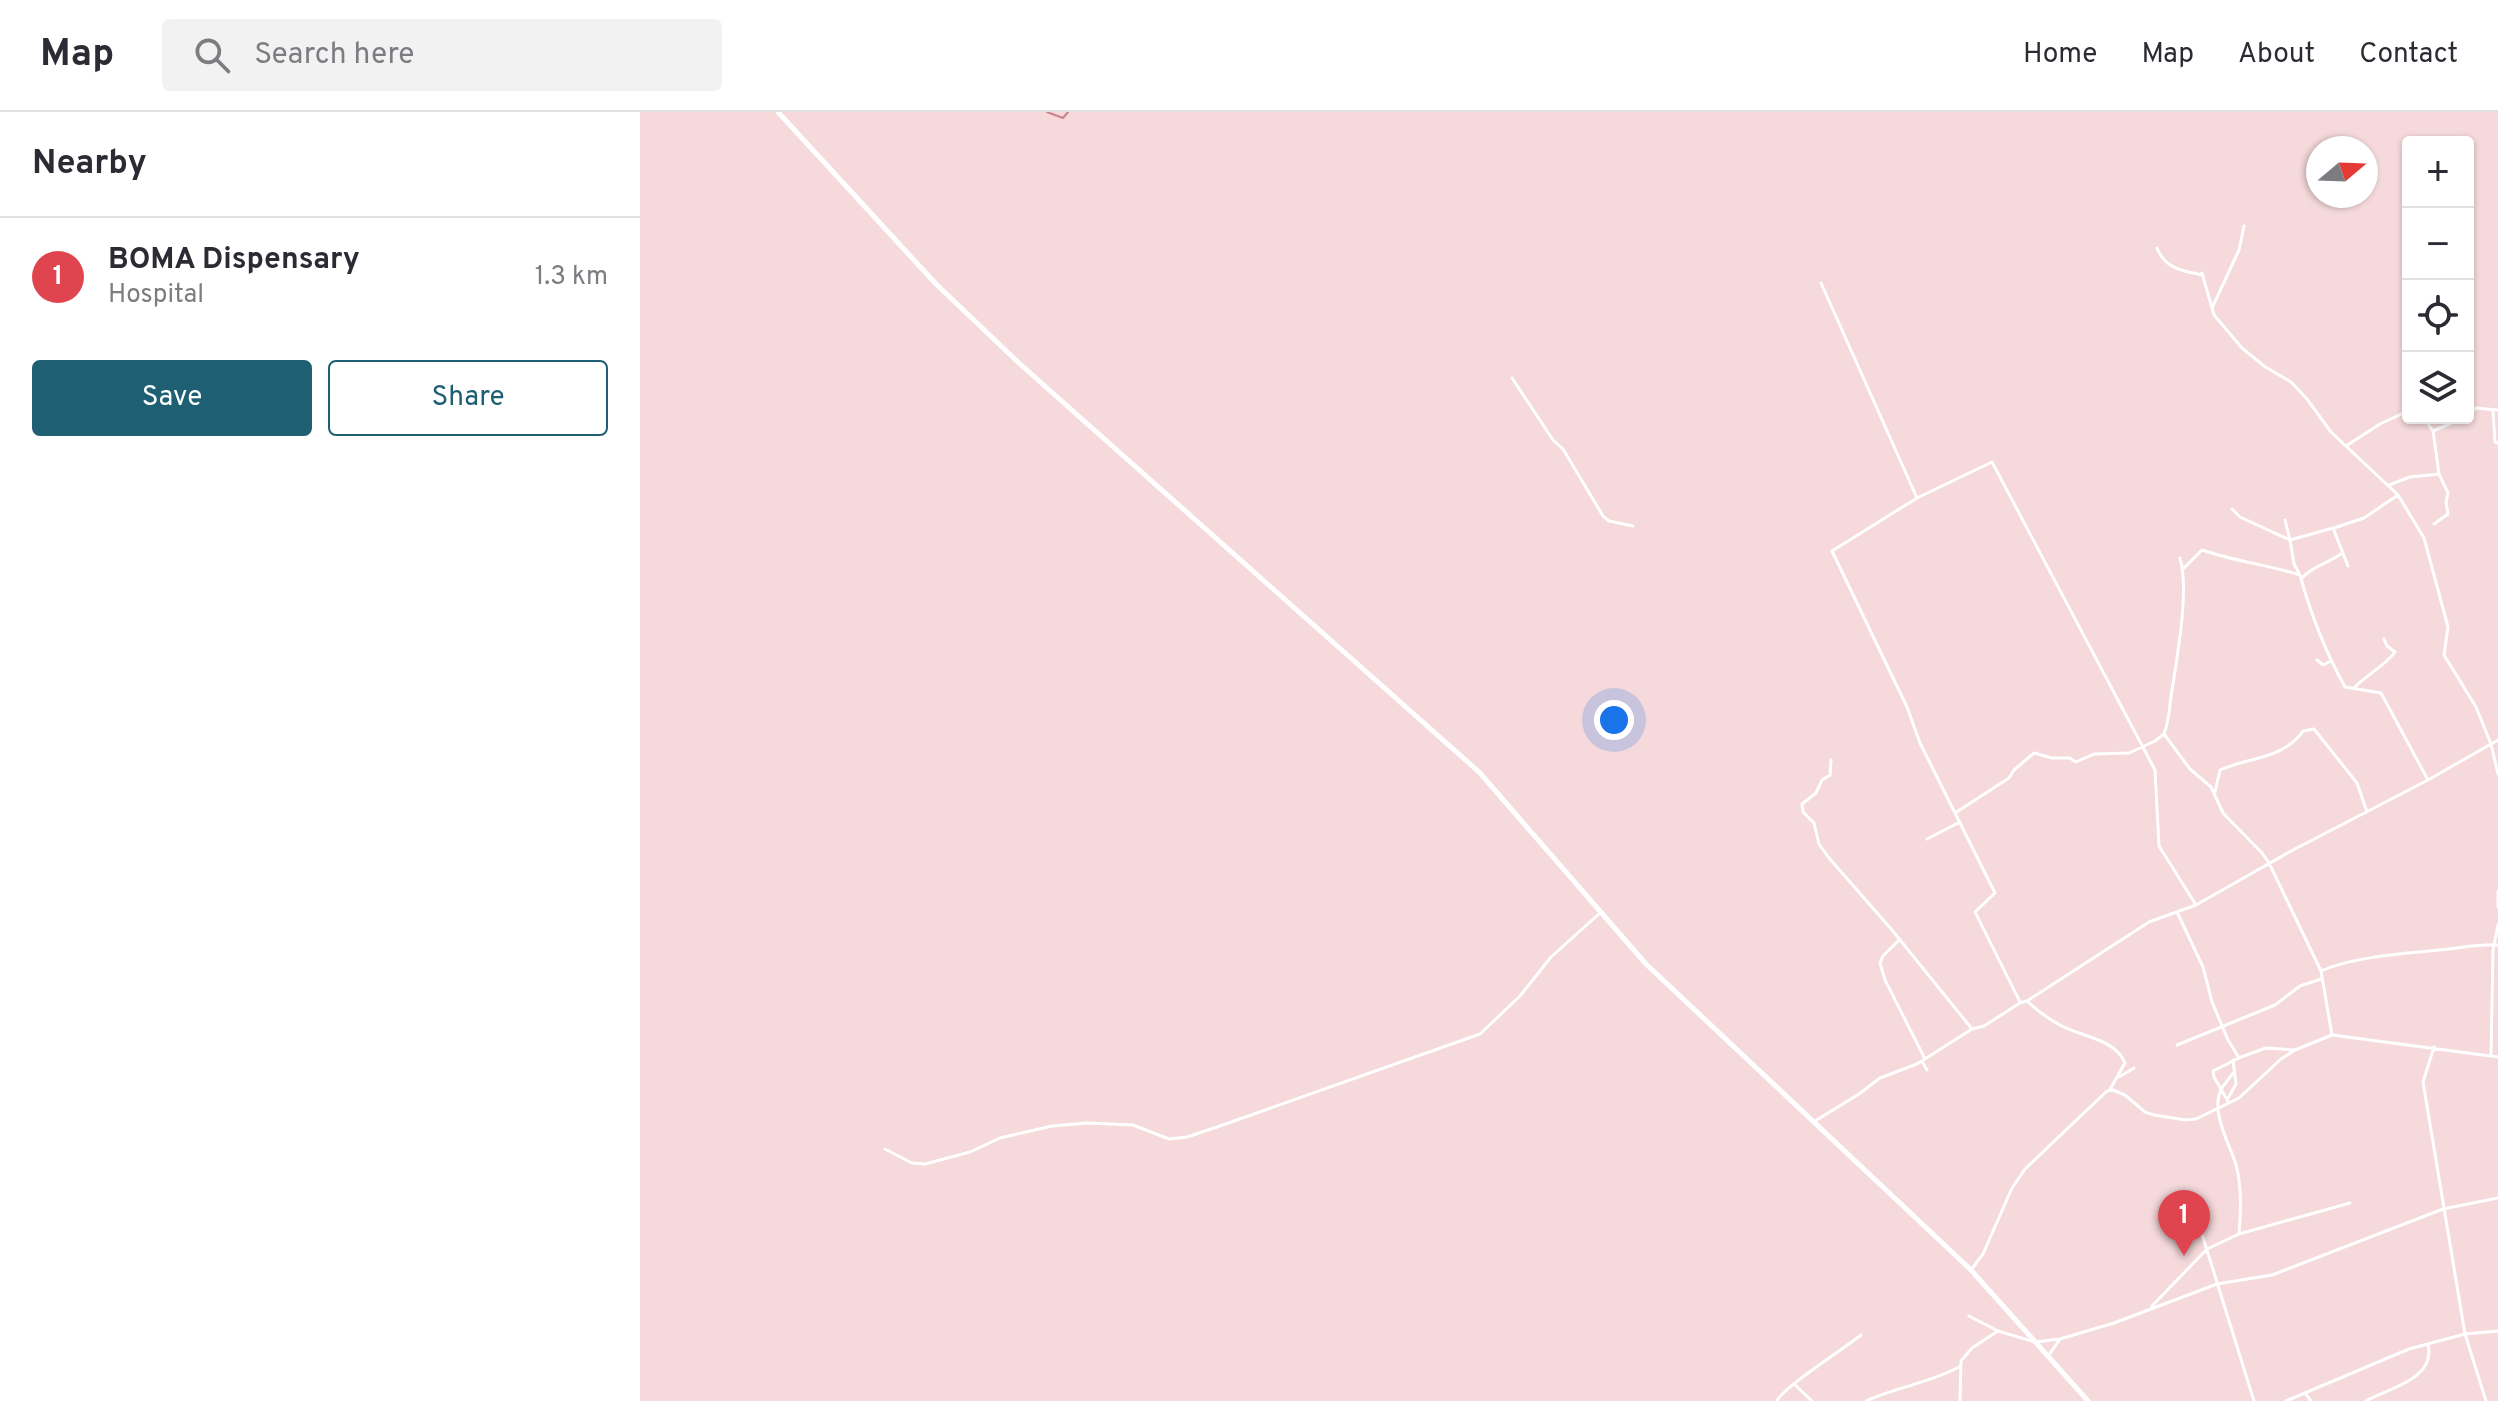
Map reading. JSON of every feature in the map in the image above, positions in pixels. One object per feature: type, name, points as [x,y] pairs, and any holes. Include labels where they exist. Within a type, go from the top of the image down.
[{"type":"main road","points":[[778,112],[936,284],[1020,364],[1479,772],[1646,964],[1971,1270],[2088,1401]]},
{"type":"street","points":[[2212,308],[2239,250],[2244,226]]},
{"type":"street","points":[[2157,248],[2172,267],[2202,274],[2214,315],[2242,348],[2291,382],[2331,432],[2398,495],[2424,538],[2437,583],[2448,627],[2444,655],[2476,707],[2491,744],[2498,774]]},
{"type":"street","points":[[1821,283],[1917,498]]},
{"type":"street","points":[[1512,378],[1553,440],[1563,449],[1603,516],[1609,521],[1633,526]]},
{"type":"street","points":[[2474,410],[2496,410],[2495,442],[2498,443]]},
{"type":"street","points":[[2346,446],[2402,414]]},
{"type":"street","points":[[2428,424],[2433,431],[2439,474],[2448,493],[2448,514],[2434,524]]},
{"type":"street","points":[[2433,431],[2449,424]]},
{"type":"street","points":[[2020,1003],[1975,912],[1995,893],[1920,743],[1907,707],[1832,551],[1917,498],[1992,462],[2155,770],[2159,846],[2196,905]]},
{"type":"street","points":[[2388,486],[2410,477],[2439,474]]},
{"type":"street","points":[[2232,509],[2240,517],[2290,540],[2364,518],[2398,495]]},
{"type":"street","points":[[2285,520],[2294,564],[2301,577],[2309,608],[2345,687],[2381,693],[2428,780]]},
{"type":"street","points":[[2333,528],[2348,566]]},
{"type":"street","points":[[2183,569],[2202,550],[2301,577]]},
{"type":"street","points":[[2301,577],[2342,553]]},
{"type":"street","points":[[1955,813],[2009,778],[2034,753],[2052,758],[2062,756],[2076,762],[2094,754],[2129,753],[2164,734],[2171,713],[2170,702],[2177,667],[2183,569],[2180,558]]},
{"type":"street","points":[[2354,688],[2395,652],[2384,639]]},
{"type":"street","points":[[2317,660],[2323,665],[2331,661]]},
{"type":"street","points":[[2215,794],[2220,770],[2278,752],[2294,744],[2303,731],[2314,729],[2357,783],[2367,812]]},
{"type":"street","points":[[2164,734],[2190,769],[2211,787],[2223,813],[2269,863],[2321,971],[2332,1035]]},
{"type":"street","points":[[1815,1121],[1880,1078],[1924,1060],[1972,1029],[1984,1026],[2027,1001],[2149,922],[2196,905],[2498,740]]},
{"type":"street","points":[[1831,760],[1830,775],[1822,780],[1816,793],[1802,804],[1803,812],[1814,823],[1819,844],[1972,1029]]},
{"type":"street","points":[[1927,839],[1960,822]]},
{"type":"street","points":[[2498,891],[2498,907]]},
{"type":"street","points":[[885,1149],[912,1163],[925,1164],[970,1152],[1000,1138],[1052,1126],[1087,1123],[1133,1125],[1169,1139],[1207,1131],[1480,1034],[1520,996],[1551,957],[1602,911]]},
{"type":"street","points":[[2177,912],[2203,967],[2212,1002],[2239,1058]]},
{"type":"street","points":[[2491,1056],[2498,925]]},
{"type":"street","points":[[1900,939],[1880,963],[1927,1070]]},
{"type":"street","points":[[2321,971],[2393,956],[2481,944],[2496,945]]},
{"type":"street","points":[[2177,1045],[2275,1005],[2300,986],[2322,978]]},
{"type":"street","points":[[1971,1270],[1983,1254],[2012,1188],[2025,1169],[2076,1123],[2102,1094],[2109,1091],[2125,1063],[2116,1049],[2091,1036],[2063,1027],[2027,1001]]},
{"type":"street","points":[[2109,1091],[2125,1095],[2145,1112],[2196,1119],[2220,1109],[2248,1091],[2281,1059],[2295,1050],[2332,1035],[2498,1057]]},
{"type":"street","points":[[2434,1047],[2423,1082],[2465,1334],[2486,1401]]},
{"type":"street","points":[[2228,1102],[2213,1071],[2266,1048],[2295,1050]]},
{"type":"street","points":[[2228,1102],[2236,1084],[2233,1060]]},
{"type":"street","points":[[2119,1077],[2134,1068]]},
{"type":"street","points":[[2233,1073],[2219,1099],[2221,1129],[2236,1166],[2241,1212],[2239,1234]]},
{"type":"street","points":[[1969,1316],[1998,1331],[2035,1342],[2060,1339],[2114,1323],[2217,1284],[2272,1275],[2443,1209],[2498,1198]]},
{"type":"street","points":[[2191,1199],[2254,1401]]},
{"type":"street","points":[[2149,1308],[2207,1249],[2239,1234],[2350,1203]]},
{"type":"street","points":[[1960,1401],[1960,1367],[1965,1354],[1998,1331]]},
{"type":"street","points":[[2286,1401],[2409,1349],[2465,1334],[2498,1331]]},
{"type":"street","points":[[1777,1401],[1786,1388],[1861,1335]]},
{"type":"street","points":[[2048,1356],[2060,1339]]},
{"type":"street","points":[[2366,1401],[2417,1375],[2429,1361],[2428,1343]]},
{"type":"street","points":[[1866,1401],[1960,1367]]},
{"type":"street","points":[[1794,1384],[1812,1401]]},
{"type":"street","points":[[2305,1393],[2311,1401]]},
{"type":"waterway","points":[[1047,112],[1063,118],[1068,112]]},
{"type":"place","name":"BOMA Dispensary","points":[[2184,1256]]}]
